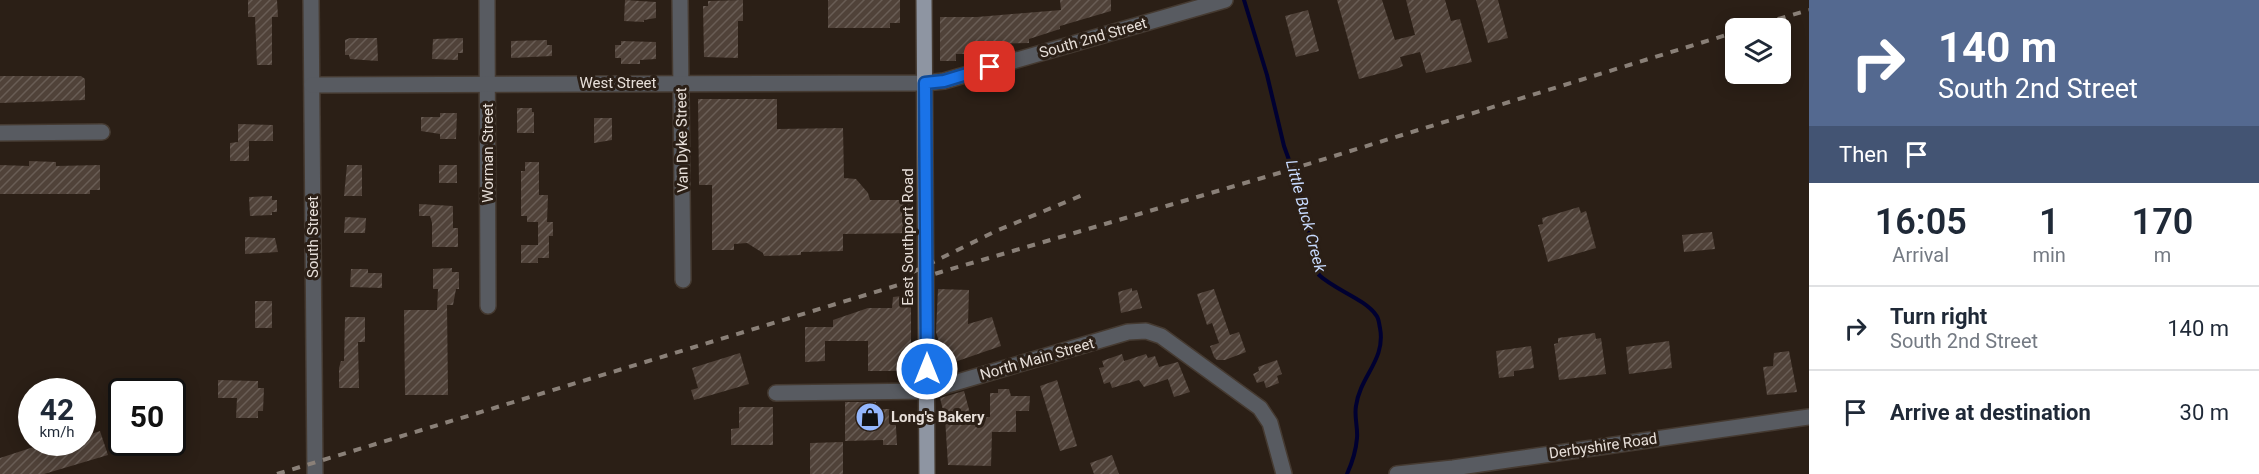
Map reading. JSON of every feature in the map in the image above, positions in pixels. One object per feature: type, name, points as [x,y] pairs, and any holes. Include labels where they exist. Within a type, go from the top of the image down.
[{"type":"main road","name":"East Southport Road","points":[[924,0],[927,474]]},
{"type":"street","name":"South Street","points":[[311,0],[315,474]]},
{"type":"street","name":"Worman Street","points":[[487,0],[488,306]]},
{"type":"street","name":"Van Dyke Street","points":[[680,0],[683,280]]},
{"type":"street","name":"South 2nd Street","points":[[925,83],[944,81],[1225,0]]},
{"type":"street","name":"West Street","points":[[312,85],[925,83]]},
{"type":"street","points":[[0,133],[102,132]]},
{"type":"street","name":"North Main Street","points":[[776,393],[927,391],[1112,336],[1140,330],[1161,336],[1258,406],[1270,423],[1284,474]]},
{"type":"street","name":"Derbyshire Road","points":[[1397,474],[1454,471],[1809,417]]},
{"type":"building","points":[[248,0],[277,0],[278,17],[272,17],[272,65],[257,65],[255,17],[248,17]]},
{"type":"building","points":[[625,0],[656,2],[656,18],[644,20],[644,22],[624,21]]},
{"type":"building","points":[[743,0],[743,21],[738,21],[738,58],[704,57],[703,6],[708,6],[708,1]]},
{"type":"building","points":[[828,0],[900,0],[900,23],[890,23],[890,28],[828,28]]},
{"type":"building","points":[[1060,0],[1111,0],[1111,11],[1060,26],[1060,29],[1029,39],[1029,43],[986,44],[986,54],[956,54],[956,61],[940,61],[940,17],[977,17],[1061,10]]},
{"type":"building","points":[[1337,0],[1382,0],[1395,40],[1415,35],[1406,0],[1445,0],[1451,21],[1460,19],[1472,62],[1426,73],[1420,52],[1400,57],[1403,66],[1359,79]]},
{"type":"building","points":[[1476,0],[1498,0],[1508,38],[1488,43]]},
{"type":"building","points":[[1308,10],[1319,51],[1296,57],[1285,16]]},
{"type":"building","points":[[377,38],[378,61],[350,59],[349,55],[345,55],[345,40]]},
{"type":"building","points":[[463,38],[463,53],[458,53],[458,60],[432,59],[433,39]]},
{"type":"building","points":[[547,40],[547,45],[552,45],[552,56],[511,58],[511,41]]},
{"type":"building","points":[[621,41],[656,42],[656,59],[640,60],[640,64],[621,64],[621,58],[615,58],[615,45],[621,45]]},
{"type":"building","points":[[0,76],[81,76],[85,79],[85,100],[0,103]]},
{"type":"building","points":[[698,99],[777,99],[777,129],[843,128],[844,178],[856,179],[868,193],[870,200],[913,200],[913,233],[843,234],[843,251],[801,252],[801,255],[764,256],[747,243],[734,244],[734,250],[712,250],[712,185],[699,185]]},
{"type":"building","points":[[517,108],[532,108],[534,133],[517,133]]},
{"type":"building","points":[[440,113],[457,113],[456,139],[440,139],[440,134],[421,131],[421,117],[440,117]]},
{"type":"building","points":[[594,118],[612,118],[612,140],[594,143]]},
{"type":"building","points":[[238,124],[273,125],[273,141],[249,141],[249,161],[230,161],[230,143],[238,142]]},
{"type":"building","points":[[29,161],[56,162],[56,166],[100,165],[100,190],[90,190],[90,194],[0,194],[0,165],[29,166]]},
{"type":"building","points":[[525,162],[539,162],[539,195],[548,195],[547,222],[553,222],[553,236],[549,236],[549,258],[538,258],[538,263],[521,263],[521,245],[538,245],[538,222],[527,222],[527,216],[521,216],[521,171],[525,171]]},
{"type":"building","points":[[347,165],[362,165],[362,196],[344,196]]},
{"type":"building","points":[[439,165],[457,165],[457,183],[439,183]]},
{"type":"building","points":[[272,196],[272,200],[277,200],[277,212],[272,212],[272,215],[250,216],[249,197]]},
{"type":"building","points":[[419,204],[453,206],[453,228],[458,228],[458,247],[432,247],[430,216],[419,216]]},
{"type":"building","points":[[1579,207],[1581,213],[1586,211],[1596,248],[1548,262],[1538,225],[1543,224],[1542,218]]},
{"type":"building","points":[[345,217],[366,218],[365,233],[344,233]]},
{"type":"building","points":[[1712,232],[1715,249],[1684,252],[1682,235]]},
{"type":"building","points":[[245,237],[275,238],[278,252],[245,254]]},
{"type":"building","points":[[452,268],[452,272],[459,272],[459,289],[456,289],[453,305],[447,305],[448,395],[405,395],[404,310],[437,310],[438,289],[433,289],[433,269]]},
{"type":"building","points":[[351,269],[368,269],[368,273],[382,273],[382,288],[350,287]]},
{"type":"building","points":[[1132,288],[1132,291],[1137,290],[1142,308],[1121,313],[1118,292]]},
{"type":"building","points":[[938,289],[969,290],[968,324],[992,317],[1001,346],[946,365],[936,332]]},
{"type":"building","points":[[1214,289],[1230,335],[1239,332],[1246,352],[1225,360],[1217,360],[1214,357],[1210,346],[1219,343],[1212,323],[1207,325],[1197,294]]},
{"type":"building","points":[[911,295],[911,371],[868,371],[868,341],[825,341],[825,361],[805,362],[805,327],[833,327],[833,320],[868,308],[892,308],[893,297]]},
{"type":"building","points":[[255,301],[272,301],[272,328],[255,328]]},
{"type":"building","points":[[345,317],[365,317],[365,342],[358,342],[359,388],[339,388],[339,368],[341,361],[344,361]]},
{"type":"building","points":[[1595,333],[1596,339],[1601,338],[1606,374],[1559,380],[1554,344],[1558,343],[1558,338]]},
{"type":"building","points":[[1669,341],[1672,368],[1629,374],[1626,347]]},
{"type":"building","points":[[1531,346],[1534,368],[1514,371],[1514,376],[1499,378],[1496,351]]},
{"type":"building","points":[[1789,351],[1797,392],[1767,395],[1763,367],[1773,366],[1774,353]]},
{"type":"building","points":[[740,353],[749,384],[694,400],[691,390],[698,388],[692,368]]},
{"type":"building","points":[[1122,354],[1124,361],[1146,354],[1148,358],[1155,356],[1159,367],[1178,362],[1190,392],[1174,397],[1168,379],[1144,387],[1139,380],[1112,388],[1110,382],[1104,384],[1099,368],[1104,367],[1102,361]]},
{"type":"building","points":[[1277,360],[1282,374],[1277,376],[1279,383],[1266,388],[1264,381],[1257,383],[1253,374],[1259,371],[1258,367]]},
{"type":"building","points":[[218,380],[258,381],[258,388],[264,388],[263,411],[258,411],[258,418],[236,418],[237,398],[218,398]]},
{"type":"building","points":[[1057,380],[1077,446],[1060,451],[1040,386]]},
{"type":"building","points":[[998,389],[1009,389],[1011,396],[1030,396],[1029,411],[1016,411],[1016,432],[992,432],[991,466],[948,465],[945,418],[940,398],[964,391],[971,417],[990,417],[990,393],[998,393]]},
{"type":"building","name":"Long's Bakery","points":[[845,402],[876,402],[876,409],[895,409],[897,445],[883,445],[883,440],[845,441]]},
{"type":"building","points":[[739,407],[773,407],[773,445],[731,445],[731,429],[739,428]]},
{"type":"building","points":[[100,431],[108,455],[44,474],[0,474],[0,458],[18,452],[18,456],[96,456],[96,432]]},
{"type":"building","points":[[843,442],[843,474],[810,474],[810,443]]},
{"type":"building","points":[[1112,455],[1119,474],[1094,474],[1090,463]]},
{"type":"waterway","name":"Little Buck Creek","points":[[1244,0],[1267,75],[1284,146],[1298,185],[1319,275],[1365,304],[1379,321],[1381,339],[1379,349],[1358,395],[1356,443],[1354,457],[1347,474]]},
{"type":"railway","points":[[1781,18],[1809,10]]},
{"type":"railway","points":[[277,474],[941,272],[1279,173],[1725,35]]},
{"type":"railway","points":[[913,272],[996,231],[1085,194]]},
{"type":"place","name":"Long's Bakery","points":[[870,417]]},
{"type":"route","points":[[927,369],[925,83],[944,81],[990,67]]}]
